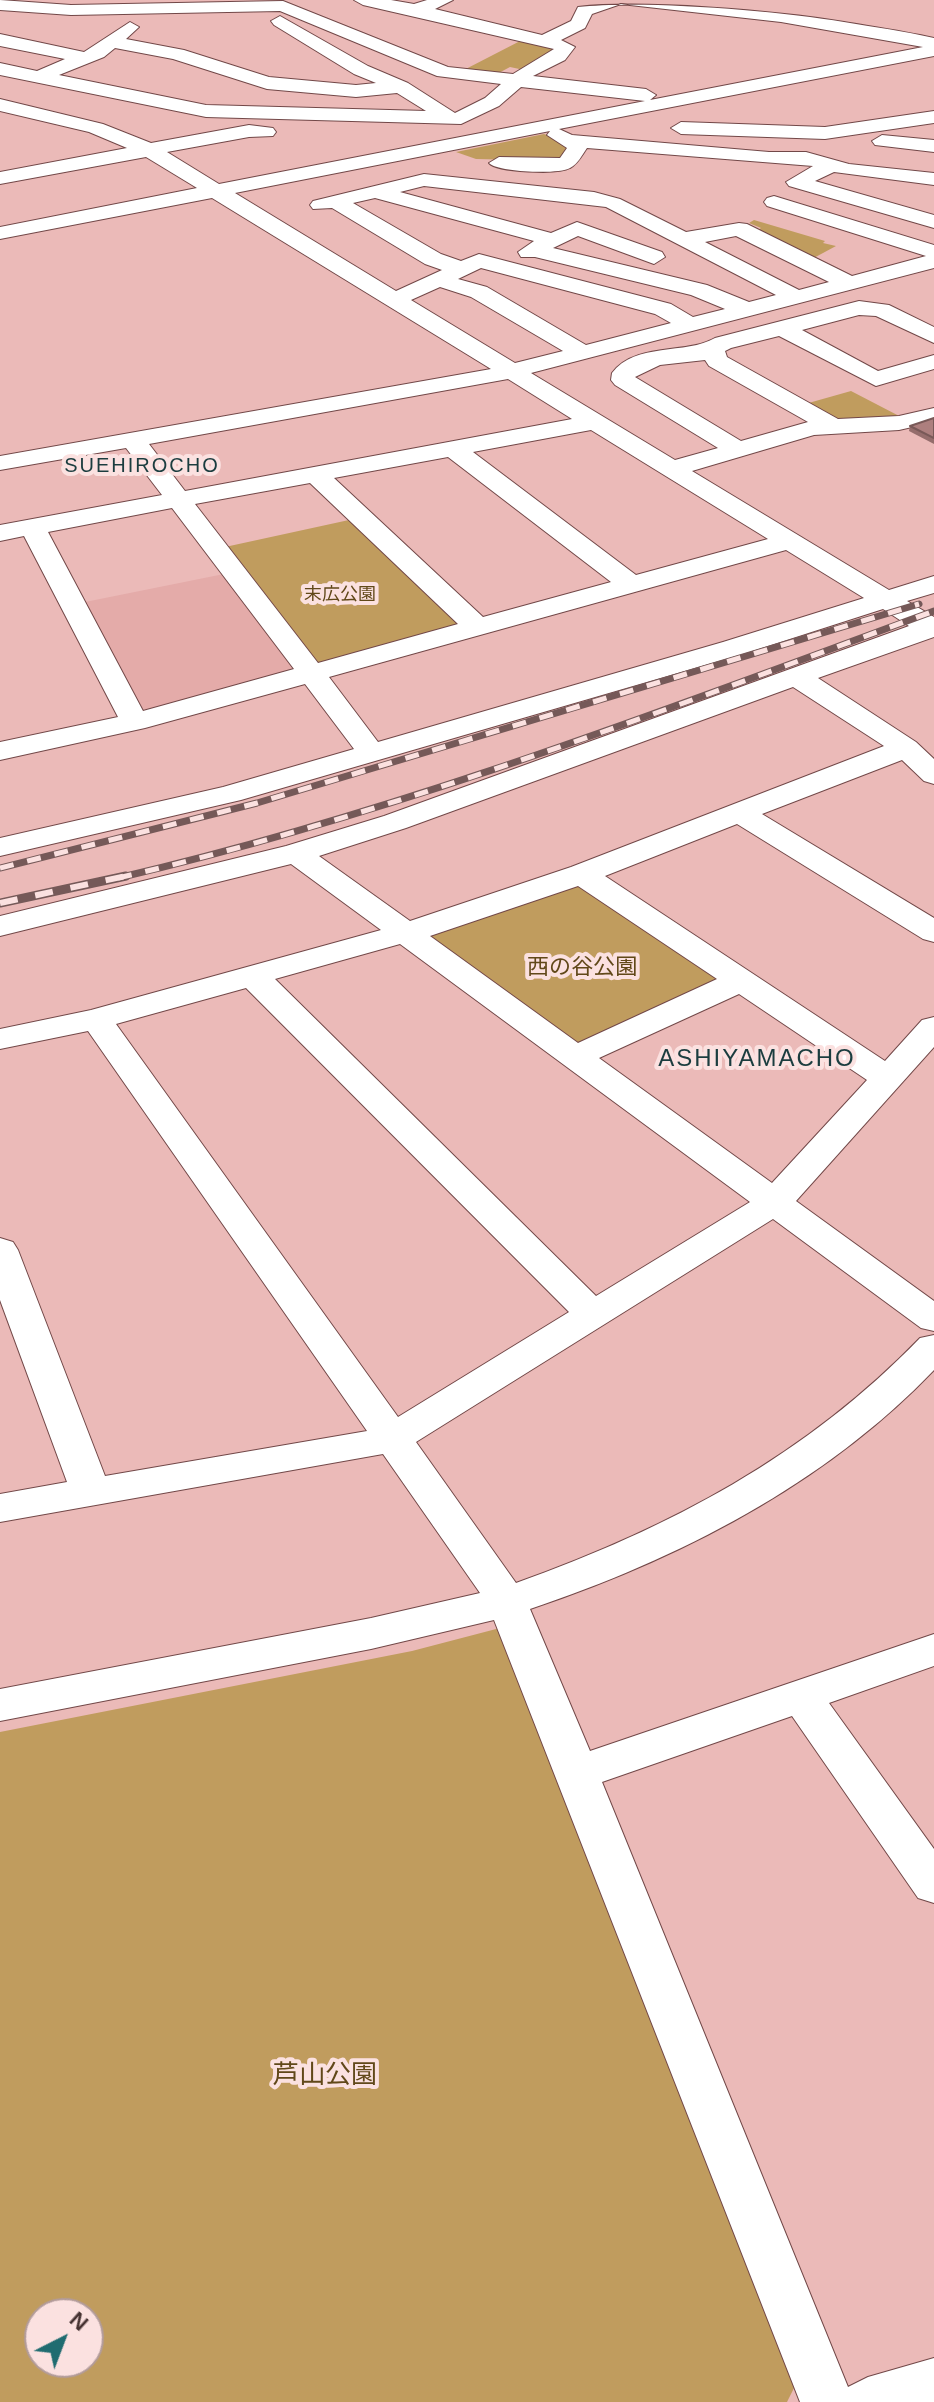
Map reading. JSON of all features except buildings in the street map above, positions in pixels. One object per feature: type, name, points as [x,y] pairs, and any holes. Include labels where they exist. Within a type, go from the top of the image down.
[{"type":"street","points":[[4,8],[48,4],[283,6],[304,0]]},
{"type":"street","points":[[363,0],[566,47],[558,56],[529,70],[492,102],[454,118]]},
{"type":"street","points":[[415,10],[444,0]]},
{"type":"street","points":[[544,41],[579,24],[584,11],[616,0]]},
{"type":"street","points":[[626,0],[781,17],[934,43]]},
{"type":"street","points":[[0,95],[97,53],[161,6]]},
{"type":"street","points":[[221,6],[277,19],[361,70],[401,87],[454,118]]},
{"type":"street","points":[[283,6],[429,67],[456,75],[671,99]]},
{"type":"street","points":[[0,40],[82,57]]},
{"type":"street","points":[[113,42],[177,54],[267,83],[356,91],[401,87],[456,75]]},
{"type":"street","points":[[0,233],[671,99],[934,50]]},
{"type":"street","points":[[0,69],[206,111],[514,120]]},
{"type":"street","points":[[0,105],[70,120],[149,150],[933,628]]},
{"type":"street","points":[[578,132],[825,133],[934,117]]},
{"type":"street","points":[[124,138],[154,123],[200,128],[215,138]]},
{"type":"street","points":[[538,126],[769,158],[806,158],[833,165],[934,179]]},
{"type":"street","points":[[2,177],[249,131],[360,140],[424,180]]},
{"type":"street","points":[[438,146],[476,162],[559,166],[567,162],[578,146],[578,132]]},
{"type":"street","points":[[882,141],[934,146]]},
{"type":"street","points":[[833,165],[796,182],[934,222]]},
{"type":"street","points":[[462,269],[433,259],[328,204],[424,180],[584,196],[613,203],[796,297]]},
{"type":"street","points":[[374,192],[699,290],[748,310]]},
{"type":"street","points":[[774,202],[934,252]]},
{"type":"street","points":[[591,234],[637,215]]},
{"type":"street","points":[[495,266],[577,228],[654,257]]},
{"type":"street","points":[[684,239],[739,229],[849,283]]},
{"type":"street","points":[[394,300],[479,261],[663,309],[691,325]]},
{"type":"street","points":[[0,463],[510,372],[849,283],[927,268]]},
{"type":"street","points":[[439,280],[479,292],[584,353]]},
{"type":"street","points":[[712,353],[723,343],[849,309],[872,309],[894,315],[934,336]]},
{"type":"street","points":[[780,327],[876,379],[934,362]]},
{"type":"street","points":[[712,353],[717,361],[831,425]]},
{"type":"street","points":[[712,353],[682,354],[636,366],[624,373],[623,380],[737,449]]},
{"type":"street","points":[[671,469],[812,428],[899,423],[934,415]]},
{"type":"street","points":[[0,533],[594,422]]},
{"type":"street","points":[[132,439],[372,753]]},
{"type":"street","points":[[453,449],[632,585]]},
{"type":"street","points":[[315,474],[477,627]]},
{"type":"street","points":[[32,527],[135,722]]},
{"type":"street","points":[[0,751],[135,722],[789,541]]},
{"type":"street","points":[[0,847],[155,813],[372,753],[934,584]]},
{"type":"street","points":[[0,926],[296,853],[472,795],[933,628]]},
{"type":"street","points":[[797,677],[906,748],[934,775]]},
{"type":"street","points":[[0,1039],[96,1019],[406,933],[582,874],[906,748]]},
{"type":"street","points":[[739,813],[934,932]]},
{"type":"street","points":[[296,853],[934,1319]]},
{"type":"street","points":[[582,874],[886,1077]]},
{"type":"street","points":[[253,976],[592,1314]]},
{"type":"street","points":[[577,1056],[742,980]]},
{"type":"street","points":[[96,1019],[505,1601],[827,2402]]},
{"type":"street","points":[[0,1508],[393,1438],[776,1201],[934,1027]]},
{"type":"street","points":[[0,1250],[91,1492]]},
{"type":"street","points":[[0,1705],[357,1636],[505,1601],[616,1560],[730,1506],[771,1482],[875,1406],[934,1347]]},
{"type":"street","points":[[576,1773],[934,1650]]},
{"type":"street","points":[[802,1697],[934,1885]]},
{"type":"street","points":[[868,2402],[934,2383]]},
{"type":"shaded area","points":[[224,574],[295,668],[292,673],[151,711],[141,708],[85,602]]},
{"type":"green space","points":[[524,39],[558,48],[524,70],[510,67],[493,76],[458,73]]},
{"type":"green space","points":[[544,134],[569,143],[562,161],[476,159],[456,152]]},
{"type":"green space","points":[[754,220],[836,246],[810,260],[755,232],[761,228],[749,223]]},
{"type":"green space","points":[[851,391],[903,418],[835,421],[805,404]]},
{"type":"green space","name":"末広公園","points":[[349,520],[460,622],[455,627],[325,665],[316,663],[225,547]]},
{"type":"green space","name":"西の谷公園","points":[[569,886],[582,887],[720,979],[718,988],[574,1045],[431,940],[431,933]]},
{"type":"green space","name":"芦山公園","points":[[500,1628],[795,2386],[787,2402],[0,2402],[0,1732],[412,1651]]},
{"type":"railway","points":[[0,868],[257,803],[919,604]]},
{"type":"railway","points":[[126,876],[222,852],[428,791],[631,722],[934,611]]},
{"type":"railway","points":[[0,903],[126,876]]},
{"type":"railway","points":[[118,878],[126,876]]},
{"type":"district","name":"SUEHIROCHO","points":[[142,466]]},
{"type":"district","name":"ASHIYAMACHO","points":[[757,1059]]}]
